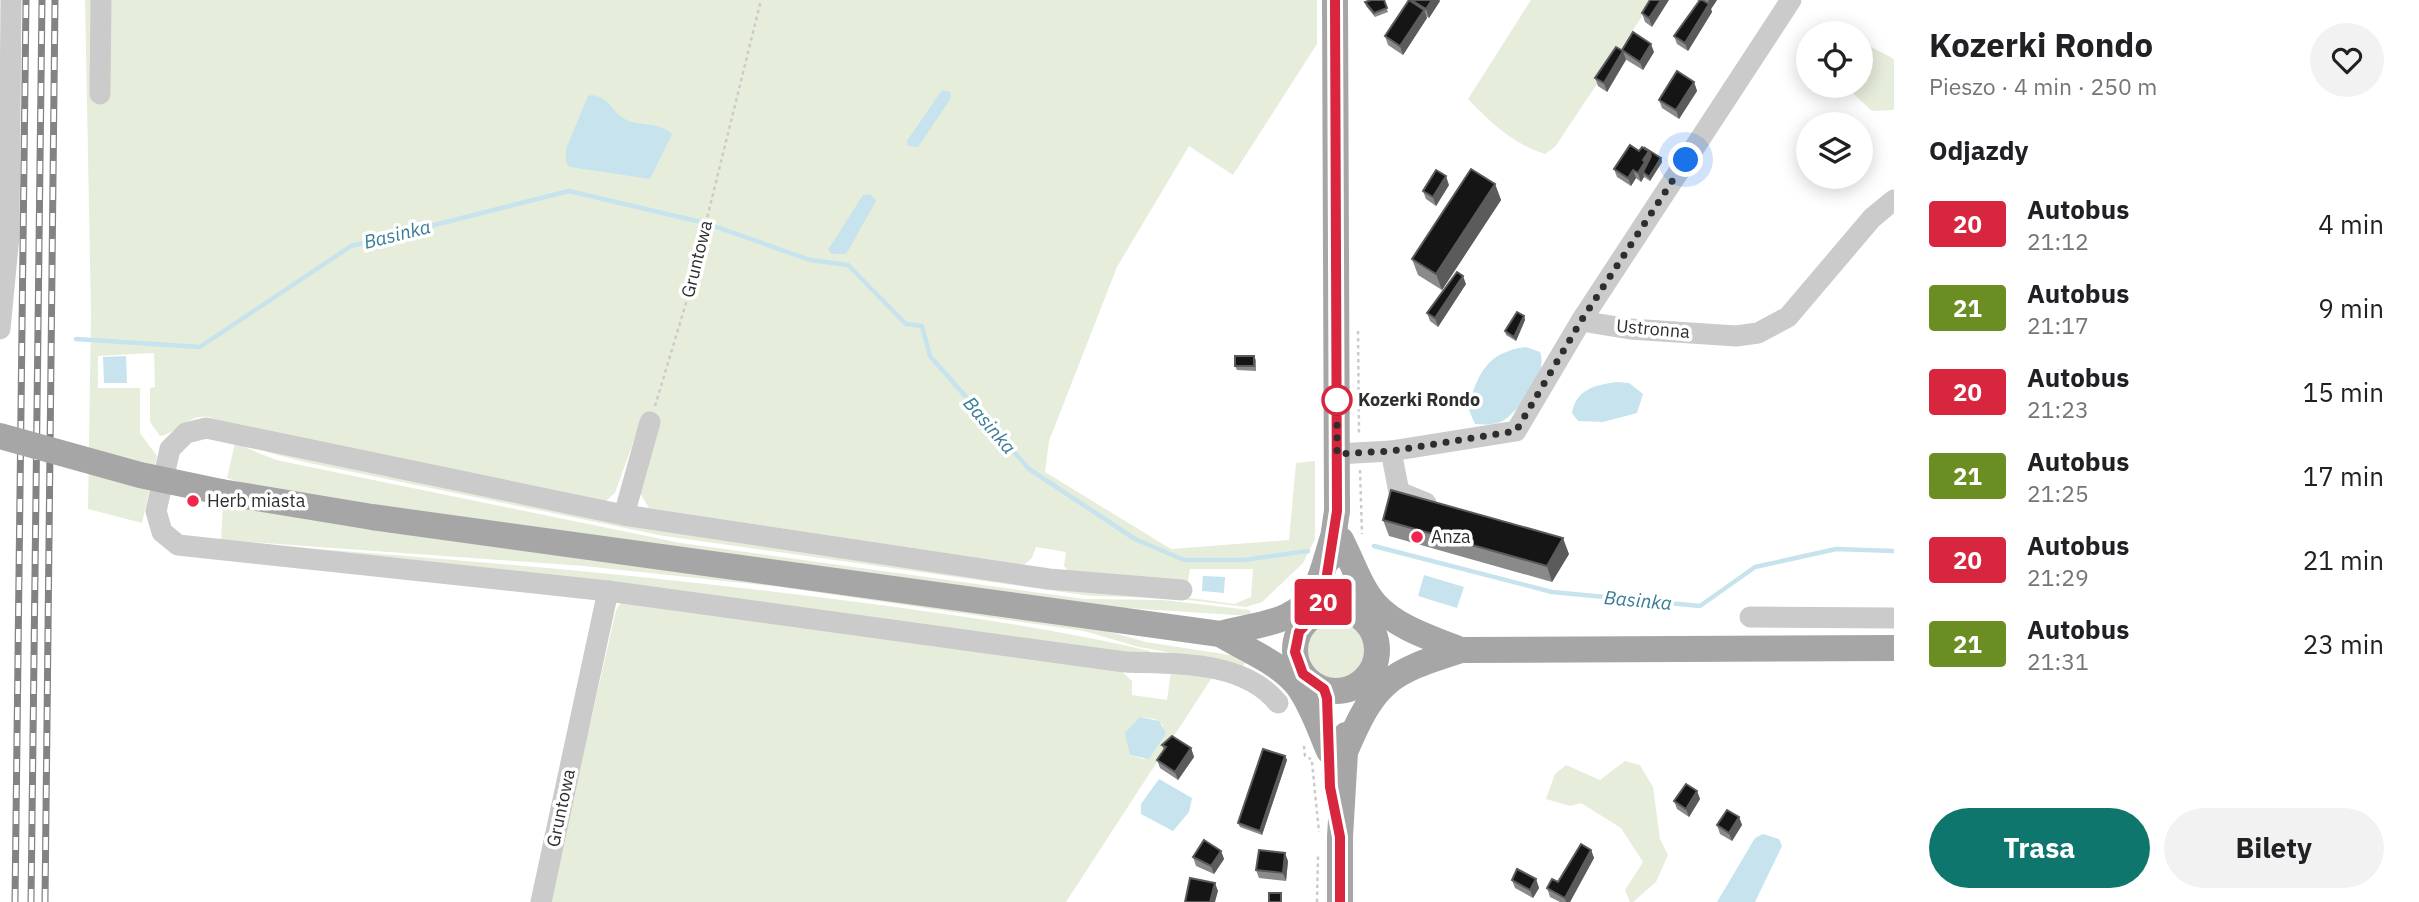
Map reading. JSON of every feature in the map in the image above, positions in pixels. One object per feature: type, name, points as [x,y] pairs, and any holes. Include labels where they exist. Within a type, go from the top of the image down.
[{"type":"main road","points":[[1324,689],[1350,688],[1367,677],[1377,646],[1358,618],[1345,539],[1337,511],[1348,453],[1335,0]]},
{"type":"main road","points":[[0,436],[139,475],[222,492],[384,519],[1235,636],[1297,662]]},
{"type":"main road","points":[[1340,902],[1329,840],[1327,698],[1324,689],[1303,674],[1297,662],[1296,642],[1312,618],[1345,539]]},
{"type":"main road","points":[[1235,636],[1276,622],[1297,611],[1315,590],[1345,539]]},
{"type":"main road","points":[[1345,539],[1374,603],[1410,630],[1451,650]]},
{"type":"main road","points":[[1235,636],[1294,632],[1312,618],[1333,609],[1358,618],[1389,636],[1451,650]]},
{"type":"main road","points":[[1235,636],[1284,672],[1297,685],[1307,700],[1328,751]]},
{"type":"main road","points":[[1372,668],[1391,659],[1451,650],[1894,648]]},
{"type":"main road","points":[[1328,751],[1378,689],[1409,669],[1451,650]]},
{"type":"main road","points":[[1328,751],[1350,688]]},
{"type":"street","points":[[0,329],[9,236],[11,0]]},
{"type":"street","points":[[100,94],[101,0]]},
{"type":"street","points":[[1348,453],[1391,451],[1516,431],[1581,321],[1791,0]]},
{"type":"street","name":"Ustronna","points":[[1581,321],[1630,329],[1736,336],[1758,333],[1788,317],[1872,218],[1894,200]]},
{"type":"street","points":[[624,515],[650,422]]},
{"type":"street","points":[[1182,590],[1049,579],[624,515],[206,428],[186,433],[170,449],[156,511],[162,532],[178,545],[608,591],[1125,662],[1196,667],[1255,682],[1278,703]]},
{"type":"street","points":[[1391,451],[1399,492],[1413,500],[1452,510]]},
{"type":"street","name":"Gruntowa","points":[[541,902],[608,591]]},
{"type":"street","points":[[1750,617],[1894,618]]},
{"type":"path","name":"Gruntowa","points":[[650,422],[686,303],[761,0]]},
{"type":"path","points":[[1345,539],[1357,320]]},
{"type":"path","points":[[1328,751],[1329,840]]},
{"type":"path","points":[[1317,902],[1318,855]]},
{"type":"green space","points":[[85,0],[1317,0],[1317,44],[1233,175],[1189,146],[1117,267],[1049,441],[1045,472],[1171,549],[1289,540],[1296,463],[1315,461],[1315,539],[1303,563],[1262,602],[1246,607],[1172,598],[1091,596],[664,536],[309,463],[270,453],[244,442],[616,520],[1234,604],[1251,597],[1253,569],[1190,569],[1188,581],[1072,575],[1064,566],[1066,552],[1036,547],[1032,558],[1024,565],[649,508],[640,493],[642,418],[615,493],[606,501],[218,421],[210,417],[195,418],[160,436],[150,422],[150,388],[155,387],[154,353],[98,356],[98,388],[140,388],[140,433],[157,456],[142,523],[88,509],[91,313]]},
{"type":"green space","points":[[1531,0],[1653,0],[1555,147],[1545,154],[1523,145],[1503,132],[1468,99]]},
{"type":"green space","points":[[1873,48],[1894,59],[1894,110],[1872,111],[1858,98],[1873,98]]},
{"type":"green space","points":[[235,443],[276,460],[681,543],[1085,599],[1163,600],[1250,610],[1251,616],[1095,606],[257,488],[227,478]]},
{"type":"green space","points":[[223,505],[1089,626],[1146,642],[1249,658],[1243,666],[1139,647],[1084,631],[781,587],[584,566],[221,540]]},
{"type":"green space","points":[[265,545],[709,584],[1004,623],[1150,651],[1148,658]]},
{"type":"green space","points":[[622,602],[1121,671],[1132,681],[1132,695],[1167,700],[1171,672],[1213,676],[1066,902],[550,902],[616,610]],"holes":[[[1140,717],[1155,719],[1163,725],[1144,759],[1130,755]]]},
{"type":"green space","points":[[1337,620],[1354,625],[1362,633],[1367,650],[1362,667],[1354,675],[1337,680],[1320,675],[1312,667],[1307,650],[1312,633],[1320,625]]},
{"type":"green space","points":[[1625,761],[1640,765],[1653,787],[1660,839],[1668,855],[1656,882],[1633,902],[1630,902],[1625,890],[1643,862],[1621,828],[1581,803],[1570,806],[1546,799],[1555,774],[1566,765],[1600,780]]},
{"type":"water","points":[[942,90],[950,92],[951,98],[918,147],[908,146],[907,141]]},
{"type":"water","points":[[588,96],[603,99],[629,121],[660,127],[672,134],[650,179],[570,167],[566,163],[566,149]]},
{"type":"water","points":[[870,194],[876,201],[846,254],[832,254],[828,250],[863,195]]},
{"type":"water","points":[[1526,347],[1540,352],[1542,361],[1533,388],[1504,420],[1492,424],[1475,424],[1468,408],[1476,384],[1486,366],[1502,354]]},
{"type":"water","points":[[126,356],[127,383],[104,383],[103,357]]},
{"type":"water","points":[[1617,382],[1629,383],[1643,394],[1637,413],[1603,422],[1578,421],[1572,413],[1582,393],[1594,387]]},
{"type":"water","points":[[1424,575],[1464,587],[1457,608],[1418,596]]},
{"type":"water","points":[[1203,576],[1225,577],[1224,593],[1202,591]]},
{"type":"water","points":[[1140,717],[1159,721],[1166,733],[1149,759],[1130,755],[1125,733]]},
{"type":"water","points":[[1159,779],[1192,798],[1189,812],[1173,831],[1141,814],[1141,804]]},
{"type":"water","points":[[1763,834],[1779,839],[1782,846],[1755,902],[1717,902],[1755,838]]},
{"type":"building","points":[[1384,0],[1387,8],[1374,13],[1365,2]]},
{"type":"building","points":[[1409,0],[1424,10],[1400,46],[1385,36]]},
{"type":"building","points":[[1411,0],[1432,0],[1426,9]]},
{"type":"building","points":[[1650,0],[1661,0],[1649,18],[1642,13]]},
{"type":"building","points":[[1700,0],[1709,4],[1685,43],[1674,36]]},
{"type":"building","points":[[1633,32],[1651,44],[1640,62],[1622,50]]},
{"type":"building","points":[[1616,47],[1623,51],[1604,83],[1595,78]]},
{"type":"building","points":[[1677,71],[1694,82],[1676,110],[1659,100]]},
{"type":"building","points":[[1630,145],[1639,151],[1642,147],[1649,151],[1638,173],[1633,170],[1628,178],[1614,169]]},
{"type":"building","points":[[1645,148],[1661,158],[1649,177],[1643,172],[1651,156]]},
{"type":"building","points":[[1471,169],[1495,184],[1436,274],[1412,259]]},
{"type":"building","points":[[1436,170],[1446,176],[1433,197],[1423,191]]},
{"type":"building","points":[[1457,272],[1463,276],[1435,318],[1427,313]]},
{"type":"building","points":[[1517,312],[1524,316],[1514,337],[1505,331]]},
{"type":"building","points":[[1235,356],[1254,356],[1254,366],[1235,366]]},
{"type":"building","points":[[1391,490],[1563,538],[1547,566],[1383,520]]},
{"type":"building","points":[[1172,736],[1191,748],[1175,772],[1157,760],[1166,747],[1162,745]]},
{"type":"building","points":[[1263,749],[1285,756],[1260,831],[1238,823]]},
{"type":"building","points":[[1686,784],[1697,791],[1686,809],[1674,801]]},
{"type":"building","points":[[1727,810],[1739,817],[1729,833],[1717,825]]},
{"type":"building","points":[[1204,840],[1221,851],[1211,866],[1193,857]]},
{"type":"building","points":[[1581,844],[1591,850],[1565,898],[1547,888],[1552,879],[1558,882]]},
{"type":"building","points":[[1259,850],[1285,853],[1283,873],[1256,870]]},
{"type":"building","points":[[1517,869],[1536,879],[1530,890],[1512,880]]},
{"type":"building","points":[[1190,878],[1215,883],[1210,902],[1185,902]]},
{"type":"building","points":[[1269,893],[1281,893],[1281,902],[1269,902]]},
{"type":"waterway","name":"Basinka","points":[[76,339],[200,347],[351,246],[569,191],[701,222]]},
{"type":"waterway","name":"Basinka","points":[[711,225],[810,260],[848,265],[906,324],[922,326],[930,356],[1029,469],[1135,539],[1184,560],[1244,560],[1308,551]]},
{"type":"waterway","name":"Basinka","points":[[1374,546],[1552,592],[1700,606],[1755,567],[1836,549],[1894,551]]},
{"type":"railway","points":[[15,902],[26,0]]},
{"type":"railway","points":[[31,902],[42,0]]},
{"type":"railway","points":[[45,902],[55,0]]},
{"type":"bus line","name":"20","points":[[1335,0],[1337,511],[1322,606],[1299,632],[1295,652],[1303,674],[1324,689],[1327,698],[1330,787],[1340,837],[1340,902]]},
{"type":"place","name":"Kozerki Rondo","points":[[1337,400]]},
{"type":"place","name":"Herb miasta","points":[[193,501]]},
{"type":"place","name":"Anza","points":[[1417,537]]},
{"type":"route","points":[[1337,400],[1337,454],[1391,451],[1516,431],[1581,321],[1686,160]]}]
